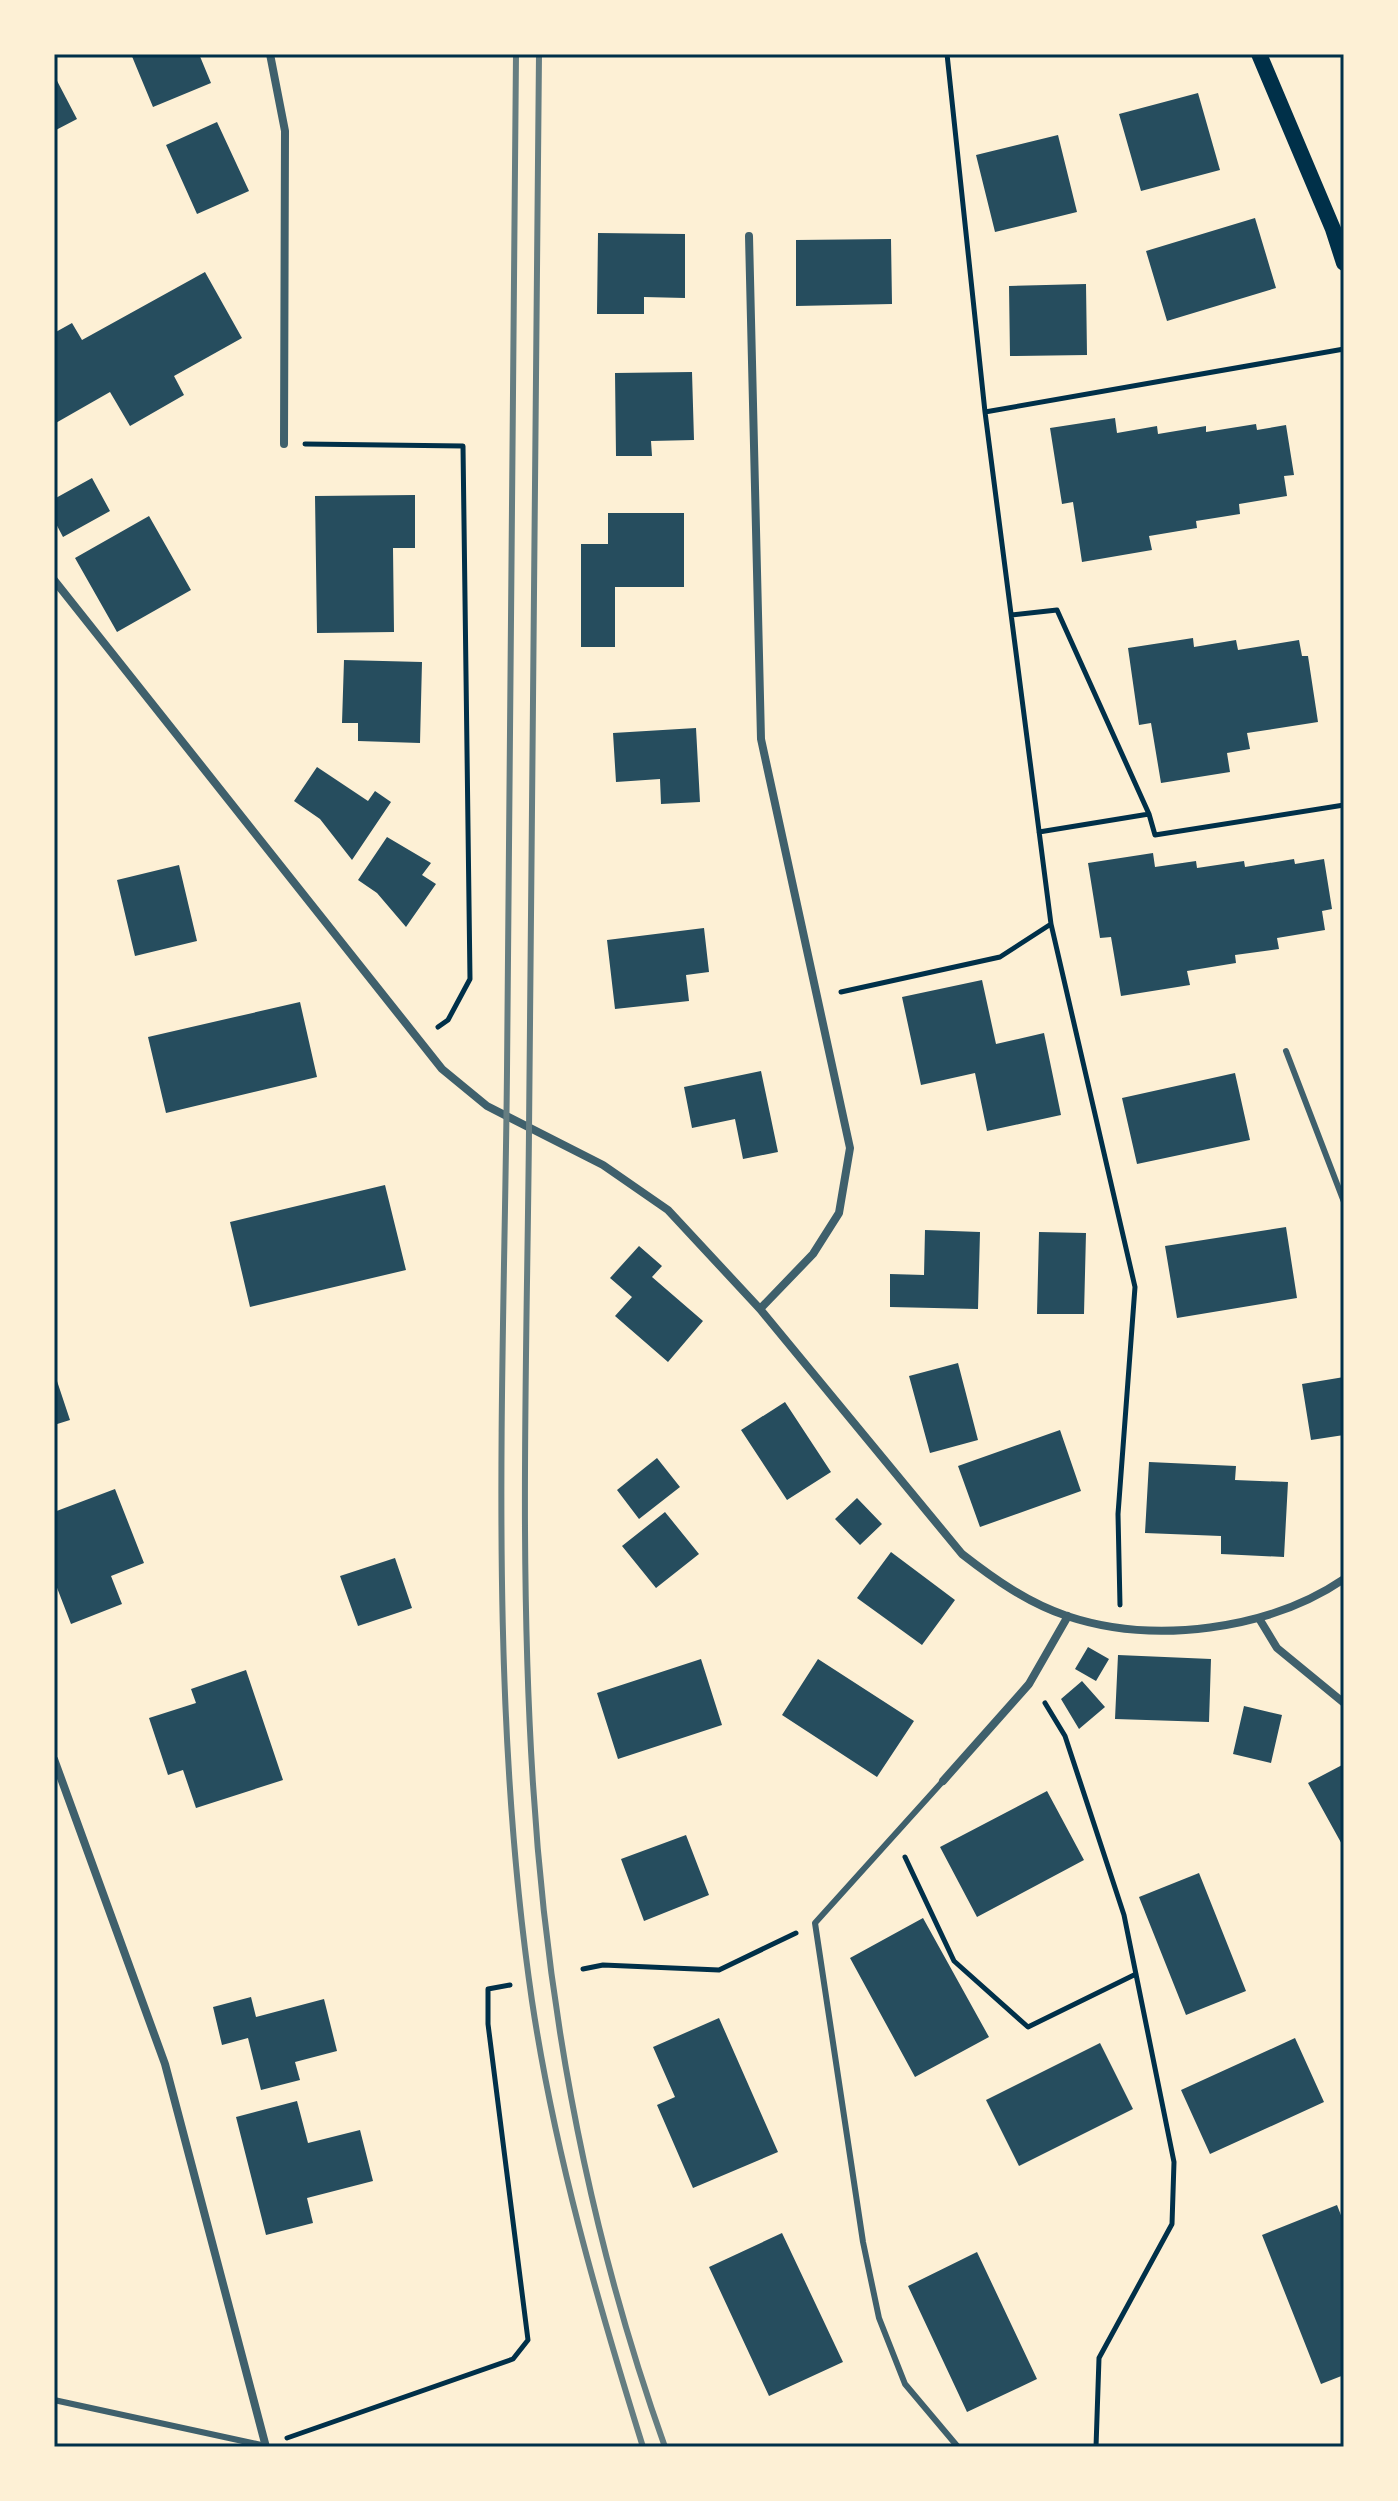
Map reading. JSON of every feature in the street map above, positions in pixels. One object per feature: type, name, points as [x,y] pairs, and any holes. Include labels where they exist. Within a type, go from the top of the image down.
[{"type":"main road","points":[[1259,54],[1333,229],[1344,263]]},
{"type":"street","points":[[270,54],[285,131],[284,444]]},
{"type":"street","points":[[749,236],[761,739],[850,1148],[839,1213],[813,1254],[760,1309]]},
{"type":"street","points":[[54,580],[442,1069],[487,1106],[603,1165],[668,1210],[760,1309],[962,1554],[994,1580],[1068,1616],[1118,1626],[1186,1630],[1260,1620],[1323,1593],[1344,1579]]},
{"type":"street","points":[[943,1781],[1029,1684],[1068,1616]]},
{"type":"street","points":[[1260,1620],[1277,1648],[1344,1703]]},
{"type":"street","points":[[54,1759],[165,2064],[266,2446]]},
{"type":"lane","points":[[1286,1051],[1344,1202]]},
{"type":"lane","points":[[943,1781],[815,1923],[863,2242],[879,2318],[905,2384],[958,2447]]},
{"type":"lane","points":[[54,2400],[266,2446]]},
{"type":"path","points":[[947,54],[985,412],[1051,924],[1135,1287],[1118,1514],[1118,1626]]},
{"type":"path","points":[[985,412],[1344,349]]},
{"type":"path","points":[[284,444],[463,446],[470,979],[448,1020],[417,1040]]},
{"type":"path","points":[[1011,615],[1057,610],[1149,814],[1155,835],[1344,805]]},
{"type":"path","points":[[1344,770],[1344,782]]},
{"type":"path","points":[[1039,832],[1149,814]]},
{"type":"path","points":[[816,997],[1000,957],[1051,924]]},
{"type":"path","points":[[1029,1684],[1045,1702],[1065,1736],[1124,1915],[1174,2162],[1172,2224],[1099,2358],[1096,2447]]},
{"type":"path","points":[[895,1835],[954,1961],[1028,2027],[1136,1974]]},
{"type":"path","points":[[583,1969],[603,1965],[719,1970],[815,1923]]},
{"type":"path","points":[[266,2446],[513,2359],[528,2340],[488,2024],[488,1989],[510,1985]]},
{"type":"building","points":[[131,54],[199,54],[211,83],[153,107]]},
{"type":"building","points":[[54,75],[77,119],[54,131]]},
{"type":"building","points":[[1198,93],[1220,170],[1141,191],[1119,114]]},
{"type":"building","points":[[217,122],[249,191],[197,214],[166,145]]},
{"type":"building","points":[[1058,135],[1077,212],[995,232],[976,155]]},
{"type":"building","points":[[1255,218],[1276,288],[1167,321],[1146,251]]},
{"type":"building","points":[[598,233],[685,234],[685,298],[644,297],[644,314],[597,314]]},
{"type":"building","points":[[891,239],[892,304],[796,306],[796,240]]},
{"type":"building","points":[[205,272],[242,338],[174,376],[184,395],[130,426],[110,392],[54,424],[54,333],[72,323],[82,340]]},
{"type":"building","points":[[1086,284],[1087,355],[1010,356],[1009,286]]},
{"type":"building","points":[[692,372],[694,440],[651,441],[652,456],[616,456],[615,373]]},
{"type":"building","points":[[1115,418],[1117,433],[1157,426],[1158,434],[1206,426],[1206,432],[1256,424],[1257,430],[1286,425],[1294,475],[1284,476],[1287,496],[1239,504],[1240,514],[1196,521],[1197,528],[1149,536],[1152,550],[1082,562],[1073,502],[1062,504],[1050,428]]},
{"type":"building","points":[[92,478],[110,511],[63,537],[54,520],[54,499]]},
{"type":"building","points":[[415,495],[415,548],[393,548],[394,632],[317,633],[315,496]]},
{"type":"building","points":[[608,513],[684,513],[684,587],[615,587],[615,647],[581,647],[581,544],[608,544]]},
{"type":"building","points":[[149,516],[191,590],[117,632],[75,558]]},
{"type":"building","points":[[1193,638],[1194,647],[1236,640],[1238,650],[1299,640],[1302,656],[1308,656],[1318,722],[1247,733],[1250,749],[1227,753],[1230,772],[1161,783],[1151,723],[1139,725],[1128,648]]},
{"type":"building","points":[[344,660],[422,662],[420,743],[358,741],[358,723],[342,723]]},
{"type":"building","points":[[696,728],[700,802],[661,804],[660,779],[616,782],[613,733]]},
{"type":"building","points":[[317,767],[368,801],[375,791],[391,802],[352,860],[320,819],[294,801]]},
{"type":"building","points":[[387,837],[431,863],[422,875],[436,884],[406,927],[377,893],[358,880]]},
{"type":"building","points":[[1153,853],[1155,867],[1196,861],[1197,868],[1244,861],[1245,867],[1294,859],[1295,864],[1324,859],[1332,909],[1322,911],[1325,930],[1277,938],[1279,949],[1235,955],[1236,963],[1187,971],[1190,985],[1121,996],[1111,937],[1100,938],[1088,863]]},
{"type":"building","points":[[179,865],[197,941],[135,956],[117,880]]},
{"type":"building","points":[[704,928],[709,972],[686,975],[689,1001],[615,1009],[607,940]]},
{"type":"building","points":[[982,980],[996,1044],[1044,1033],[1061,1115],[987,1131],[975,1073],[921,1085],[902,997]]},
{"type":"building","points":[[300,1002],[317,1077],[166,1113],[148,1037]]},
{"type":"building","points":[[761,1071],[778,1152],[743,1159],[735,1119],[692,1128],[684,1087]]},
{"type":"building","points":[[1235,1073],[1250,1140],[1137,1164],[1122,1098]]},
{"type":"building","points":[[385,1185],[406,1270],[250,1307],[230,1222]]},
{"type":"building","points":[[1286,1227],[1297,1298],[1177,1318],[1165,1246]]},
{"type":"building","points":[[925,1230],[980,1232],[978,1309],[890,1307],[890,1274],[924,1275]]},
{"type":"building","points":[[1039,1232],[1086,1233],[1084,1314],[1037,1314]]},
{"type":"building","points":[[639,1246],[662,1266],[652,1277],[703,1321],[668,1362],[615,1316],[632,1297],[610,1278]]},
{"type":"building","points":[[958,1363],[978,1440],[930,1453],[909,1376]]},
{"type":"building","points":[[54,1372],[70,1420],[54,1425]]},
{"type":"building","points":[[1344,1377],[1344,1435],[1311,1440],[1302,1384]]},
{"type":"building","points":[[785,1402],[831,1472],[787,1500],[741,1430]]},
{"type":"building","points":[[1060,1430],[1081,1491],[980,1527],[958,1466]]},
{"type":"building","points":[[657,1458],[680,1487],[639,1519],[617,1490]]},
{"type":"building","points":[[1149,1462],[1236,1466],[1235,1480],[1288,1482],[1284,1557],[1221,1554],[1221,1536],[1145,1533]]},
{"type":"building","points":[[115,1489],[144,1563],[111,1576],[122,1604],[71,1624],[54,1580],[54,1512]]},
{"type":"building","points":[[857,1498],[882,1524],[860,1545],[835,1519]]},
{"type":"building","points":[[665,1512],[699,1554],[656,1588],[622,1546]]},
{"type":"building","points":[[891,1552],[955,1600],[922,1645],[857,1598]]},
{"type":"building","points":[[395,1558],[412,1608],[358,1626],[340,1576]]},
{"type":"building","points":[[1088,1647],[1109,1659],[1096,1681],[1075,1669]]},
{"type":"building","points":[[1118,1655],[1211,1659],[1209,1722],[1115,1719]]},
{"type":"building","points":[[701,1659],[722,1725],[618,1759],[597,1693]]},
{"type":"building","points":[[818,1659],[914,1721],[877,1777],[782,1715]]},
{"type":"building","points":[[246,1670],[283,1780],[196,1808],[183,1770],[168,1775],[149,1718],[196,1703],[191,1689]]},
{"type":"building","points":[[1082,1681],[1105,1707],[1079,1729],[1061,1699]]},
{"type":"building","points":[[1244,1706],[1282,1715],[1271,1763],[1233,1754]]},
{"type":"building","points":[[1344,1764],[1344,1848],[1308,1783]]},
{"type":"building","points":[[1047,1791],[1084,1860],[977,1917],[940,1847]]},
{"type":"building","points":[[686,1835],[709,1895],[644,1921],[621,1859]]},
{"type":"building","points":[[1199,1873],[1246,1991],[1186,2015],[1139,1897]]},
{"type":"building","points":[[923,1918],[989,2037],[915,2077],[850,1958]]},
{"type":"building","points":[[251,1997],[256,2017],[324,1999],[337,2051],[295,2062],[300,2080],[261,2090],[248,2038],[222,2045],[213,2007]]},
{"type":"building","points":[[719,2018],[778,2152],[693,2188],[657,2105],[675,2097],[653,2047]]},
{"type":"building","points":[[1295,2038],[1324,2102],[1210,2154],[1181,2090]]},
{"type":"building","points":[[1100,2043],[1133,2109],[1019,2166],[986,2100]]},
{"type":"building","points":[[297,2101],[308,2143],[360,2130],[373,2181],[307,2198],[313,2223],[266,2235],[236,2117]]},
{"type":"building","points":[[1337,2205],[1344,2223],[1344,2375],[1321,2384],[1262,2235]]},
{"type":"building","points":[[782,2233],[843,2362],[769,2396],[709,2267]]},
{"type":"building","points":[[977,2252],[1037,2379],[967,2412],[908,2286]]},
{"type":"railway","points":[[516,54],[502,1420],[504,1653],[509,1770],[518,1886],[541,2058],[565,2171],[594,2282],[643,2447]]},
{"type":"railway","points":[[539,54],[525,1458],[526,1621],[533,1784],[549,1953],[576,2120],[614,2286],[665,2447]]}]
